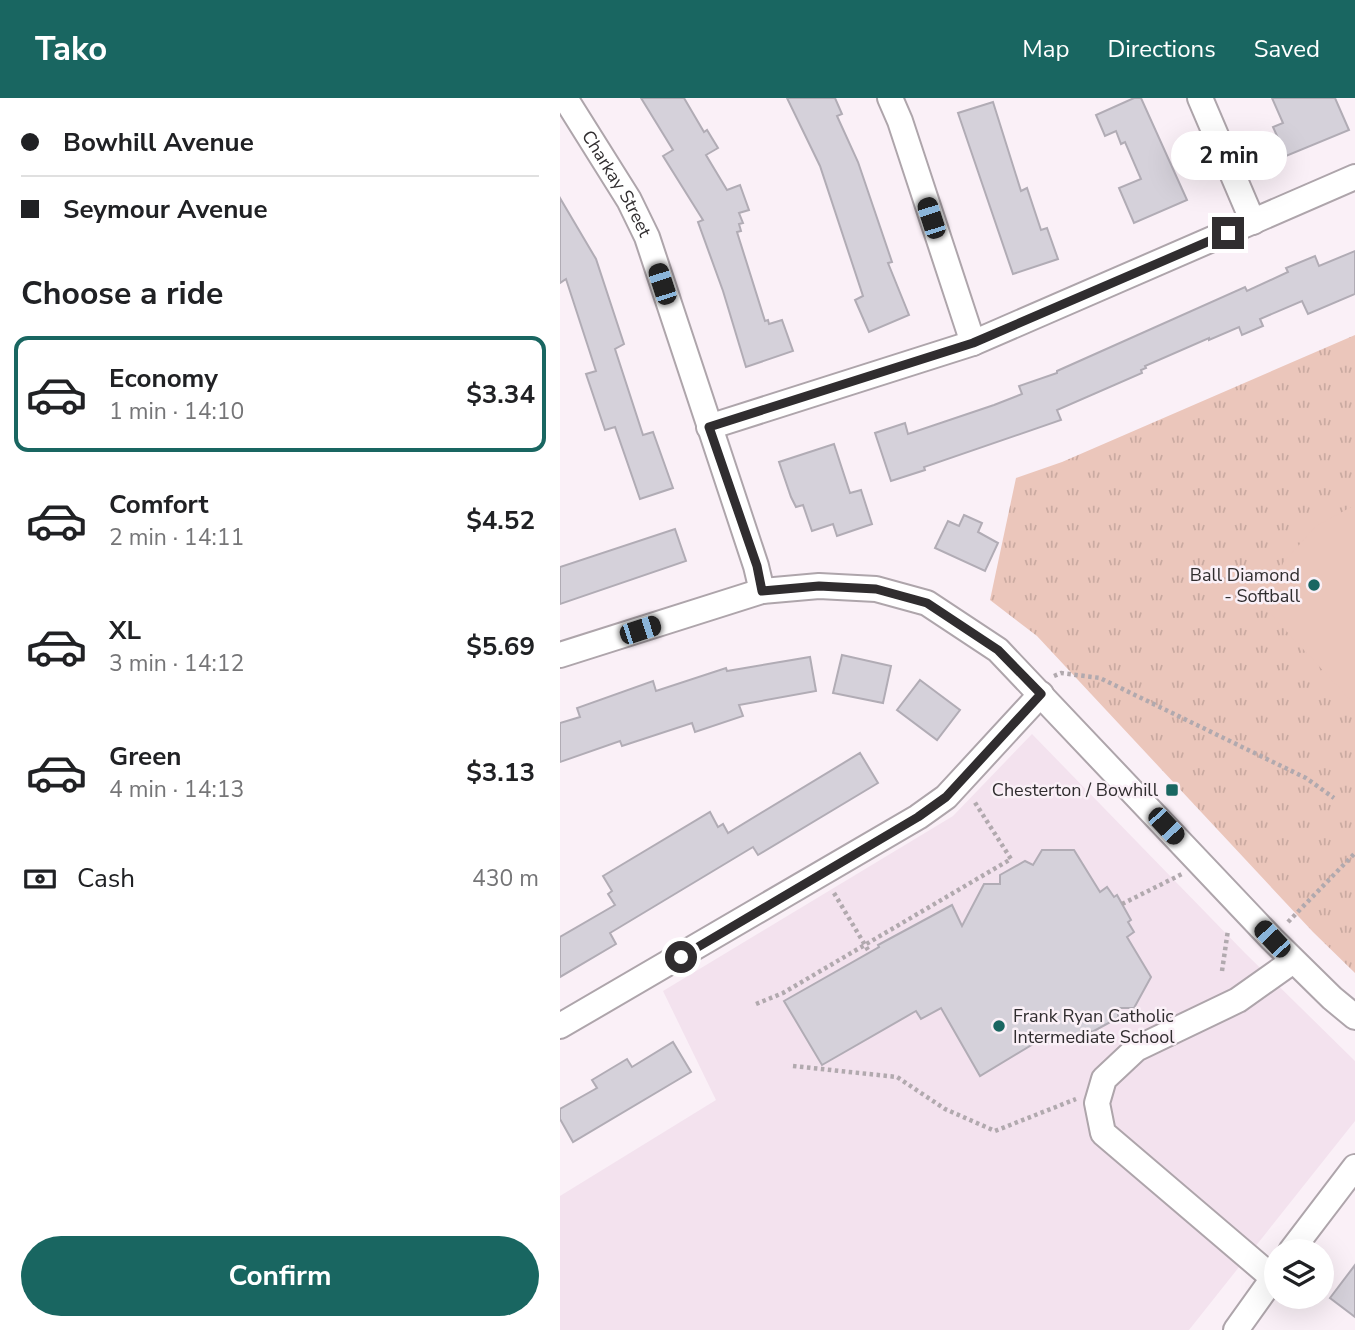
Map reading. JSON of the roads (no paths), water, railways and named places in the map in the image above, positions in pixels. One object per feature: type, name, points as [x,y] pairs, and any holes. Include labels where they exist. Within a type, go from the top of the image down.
[{"type":"street","name":"Charkay Street","points":[[565,98],[629,200],[647,237],[757,566],[762,591]]},
{"type":"street","points":[[890,98],[973,343]]},
{"type":"street","points":[[1200,98],[1253,222]]},
{"type":"street","points":[[709,427],[973,343],[1355,177]]},
{"type":"street","points":[[560,655],[762,591],[819,586],[876,589],[927,603],[998,650],[1293,961],[1355,1017]]},
{"type":"street","points":[[560,1026],[918,817],[946,797],[1037,691]]},
{"type":"street","points":[[1264,1268],[1103,1133],[1097,1103],[1104,1079],[1136,1049],[1238,1000],[1293,961]]},
{"type":"street","points":[[1300,1239],[1355,1167]]},
{"type":"street","points":[[1236,1330],[1264,1290]]},
{"type":"place","name":"Ball Diamond - Softball","points":[[1314,585]]},
{"type":"place","name":"Chesterton / Bowhill","points":[[1172,790]]},
{"type":"place","name":"Frank Ryan Catholic Intermediate School","points":[[999,1026]]}]
